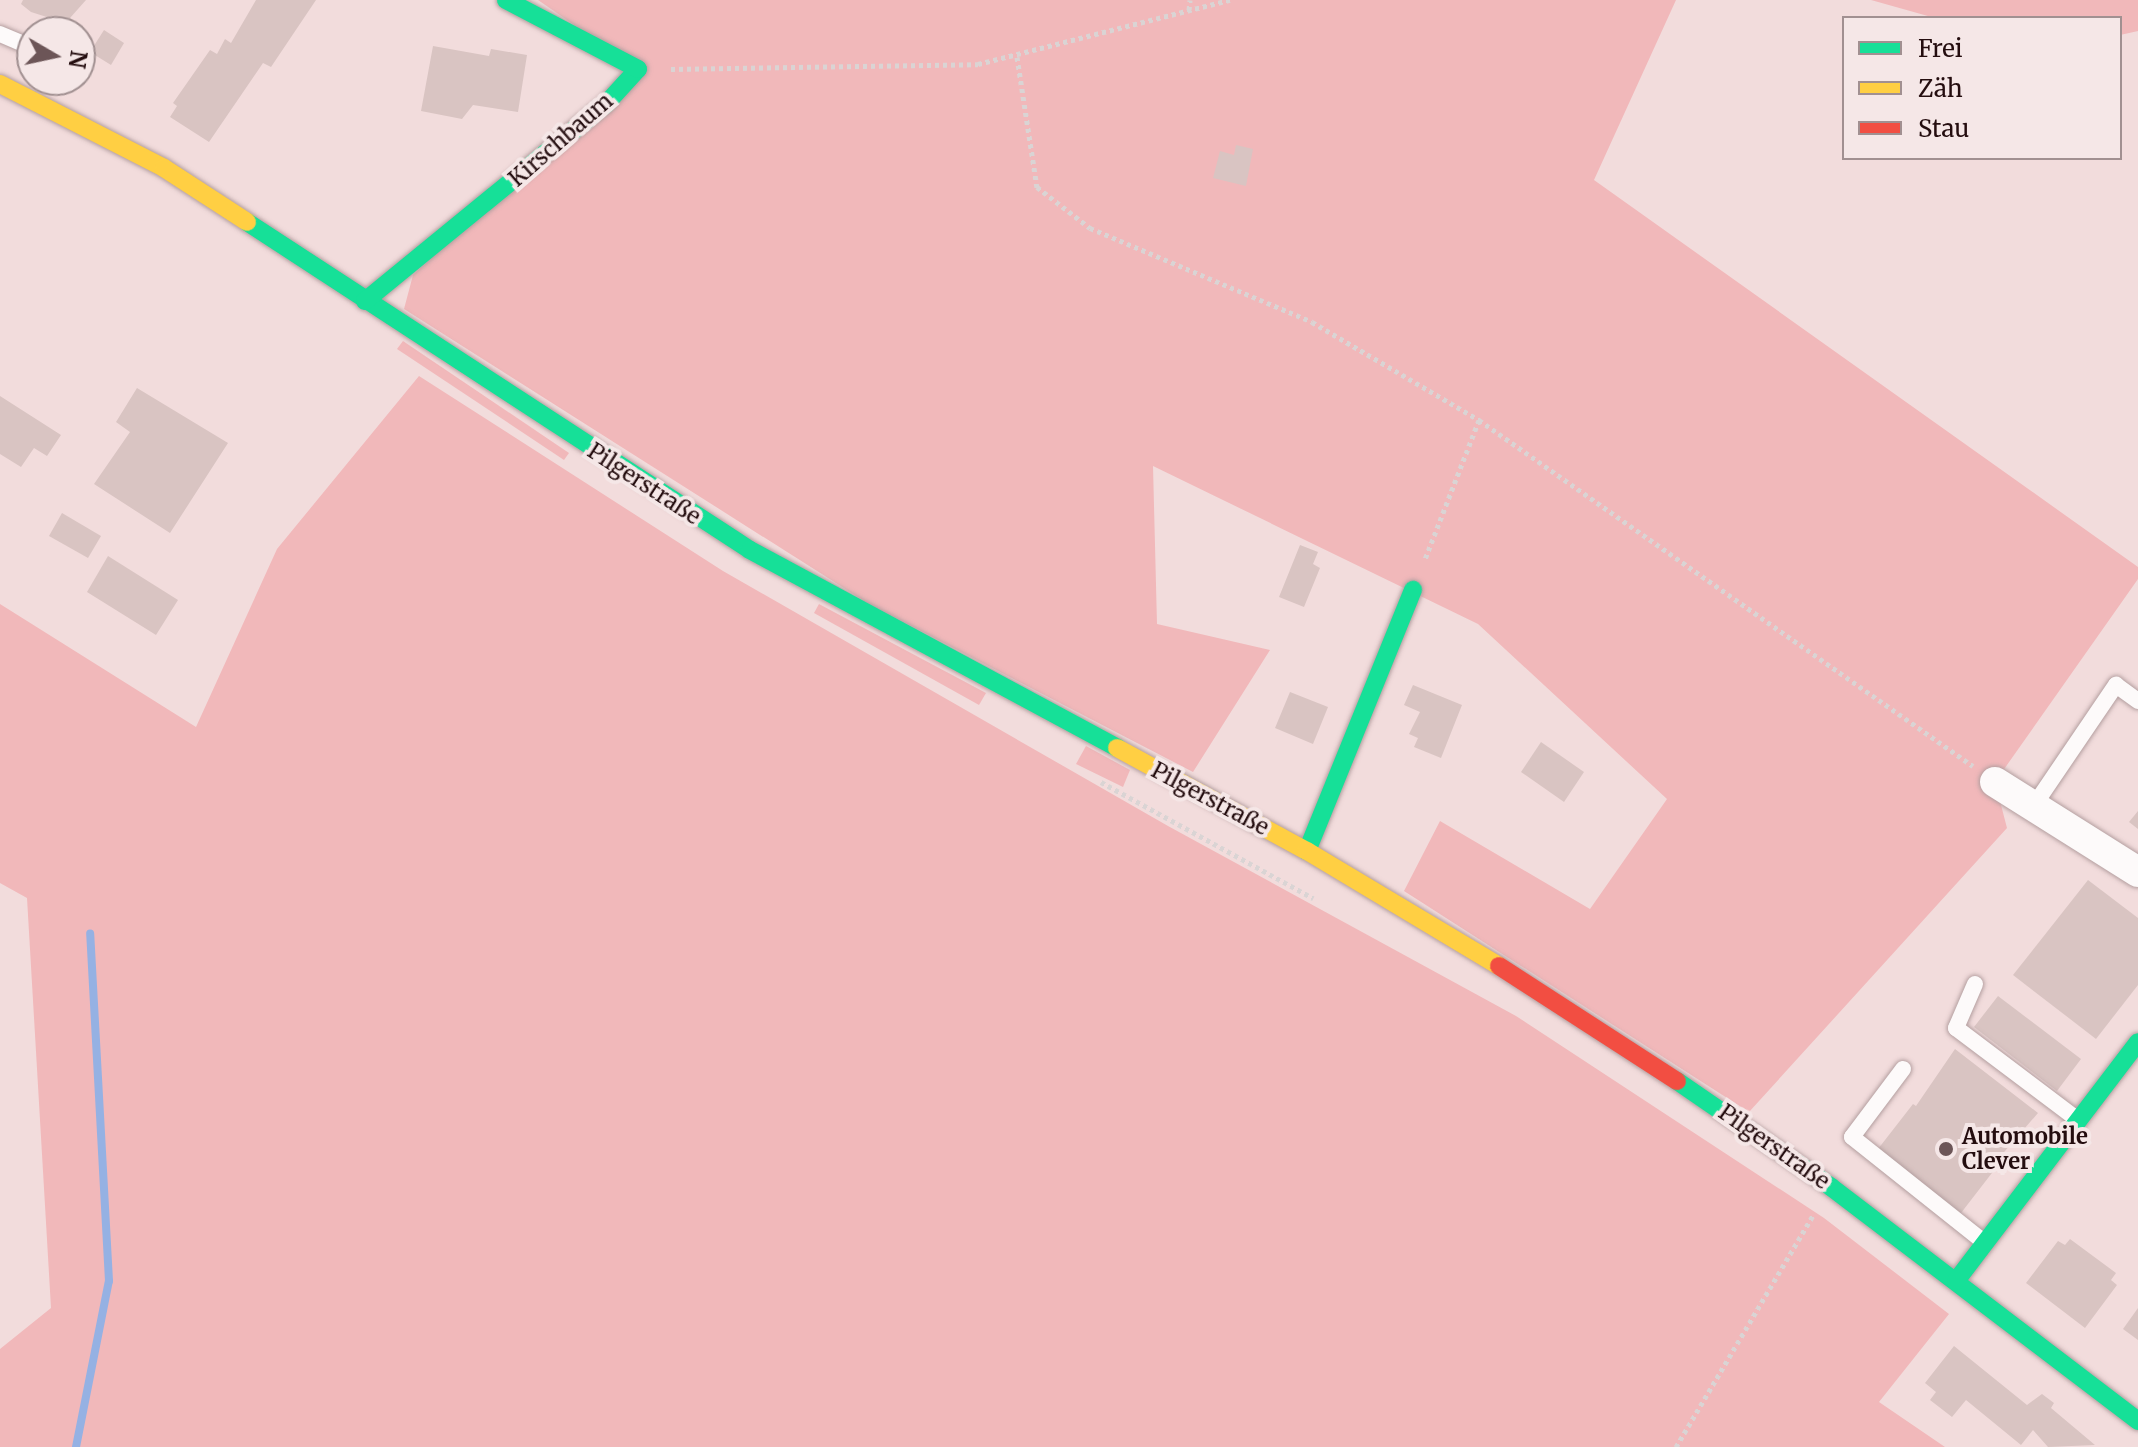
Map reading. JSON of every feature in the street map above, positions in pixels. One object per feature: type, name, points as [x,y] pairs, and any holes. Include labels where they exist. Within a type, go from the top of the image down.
[{"type":"main road","points":[[506,0],[638,69]]},
{"type":"main road","name":"Kirschbaum","points":[[365,301],[606,104],[638,69]]},
{"type":"main road","name":"Pilgerstraße","points":[[0,84],[164,168],[750,550],[1307,851],[1592,1022],[1739,1121],[1956,1281],[2138,1421]]},
{"type":"main road","points":[[1307,851],[1413,590]]},
{"type":"main road","points":[[1956,1281],[2135,1053]]},
{"type":"street","points":[[1995,782],[2138,872]]},
{"type":"lane","points":[[2033,807],[2116,685],[2138,701]]},
{"type":"lane","points":[[1975,984],[1956,1028],[2080,1121]]},
{"type":"lane","points":[[1903,1069],[1852,1137],[1985,1243]]},
{"type":"path","points":[[1189,10],[1190,0]]},
{"type":"path","points":[[638,69],[947,68],[1017,57],[1230,0]]},
{"type":"path","points":[[1017,57],[1037,187],[1090,228],[1312,322],[1479,420],[1995,782]]},
{"type":"path","points":[[1413,590],[1479,420]]},
{"type":"path","points":[[1676,1447],[1816,1210]]},
{"type":"shaded area","points":[[538,0],[1676,0],[1594,180],[2138,567],[2138,579],[1995,782],[2007,828],[1749,1112],[1404,891],[1440,821],[1590,909],[1667,799],[1478,624],[1153,466],[1157,624],[1270,650],[1193,772],[869,604],[404,309],[413,275],[638,69]]},
{"type":"shaded area","points":[[1871,0],[2138,0],[2138,31],[2122,35],[2122,16],[1928,16]]},
{"type":"shaded area","points":[[403,341],[569,453],[564,460],[397,349]]},
{"type":"shaded area","points":[[419,376],[723,571],[1168,826],[1516,1016],[1824,1218],[1949,1314],[1879,1402],[1945,1447],[0,1447],[0,1349],[51,1308],[27,898],[0,883],[0,604],[196,727],[277,549]]},
{"type":"shaded area","points":[[819,604],[986,693],[979,705],[814,613]]},
{"type":"shaded area","points":[[1086,746],[1130,770],[1123,787],[1076,764]]},
{"type":"building","points":[[23,0],[86,0],[72,16],[44,16],[21,4]]},
{"type":"building","points":[[256,0],[316,0],[271,67],[263,63],[209,142],[170,117],[177,106],[173,103],[210,50],[217,54],[225,39],[231,43]]},
{"type":"building","points":[[104,30],[124,43],[111,65],[96,56],[96,43]]},
{"type":"building","points":[[433,46],[489,56],[491,49],[527,55],[518,112],[473,105],[462,119],[421,111]]},
{"type":"building","points":[[1236,145],[1253,149],[1246,186],[1213,178],[1220,151],[1234,155]]},
{"type":"building","points":[[137,388],[228,443],[170,533],[94,484],[130,432],[116,422]]},
{"type":"building","points":[[0,396],[61,435],[47,456],[34,448],[21,467],[0,454]]},
{"type":"building","points":[[62,513],[101,536],[88,558],[49,536]]},
{"type":"building","points":[[1300,545],[1318,552],[1313,564],[1320,568],[1304,607],[1279,597]]},
{"type":"building","points":[[108,556],[178,600],[156,635],[87,592]]},
{"type":"building","points":[[1413,685],[1462,705],[1441,758],[1414,747],[1418,738],[1409,734],[1420,712],[1404,705]]},
{"type":"building","points":[[1290,692],[1328,707],[1313,744],[1275,728]]},
{"type":"building","points":[[1541,742],[1584,772],[1564,802],[1521,772]]},
{"type":"building","points":[[2138,811],[2138,829],[2129,822]]},
{"type":"building","points":[[2088,880],[2138,918],[2138,985],[2096,1039],[2013,975]]},
{"type":"building","points":[[1998,996],[2081,1059],[2057,1091],[1974,1027]]},
{"type":"building","points":[[1955,1049],[2038,1113],[1992,1166],[1995,1169],[1961,1213],[1878,1149],[1913,1104],[1916,1106]]},
{"type":"building","points":[[2070,1239],[2116,1273],[2111,1280],[2117,1285],[2085,1328],[2026,1283],[2058,1241],[2065,1245]]},
{"type":"building","points":[[2138,1308],[2138,1340],[2123,1329]]},
{"type":"building","points":[[1954,1346],[2027,1405],[2042,1394],[2054,1403],[2051,1408],[2095,1445],[2048,1447],[2033,1430],[2021,1445],[1966,1400],[1952,1417],[1930,1400],[1936,1392],[1925,1383]]},
{"type":"waterway","points":[[76,1447],[109,1281],[90,934]]},
{"type":"traffic: fast","points":[[365,301],[606,104],[638,69],[506,0]]},
{"type":"traffic: fast","points":[[247,222],[750,550],[1117,748]]},
{"type":"traffic: fast","points":[[1307,851],[1413,590]]},
{"type":"traffic: fast","points":[[1956,1281],[2138,1042]]},
{"type":"traffic: fast","points":[[1677,1081],[1831,1187],[2138,1421]]},
{"type":"traffic: slow","points":[[0,84],[164,168],[247,222]]},
{"type":"traffic: slow","points":[[1117,748],[1307,851],[1499,966]]},
{"type":"traffic: jam","points":[[1499,966],[1677,1081]]},
{"type":"place","name":"Automobile Clever","points":[[1946,1149]]}]
